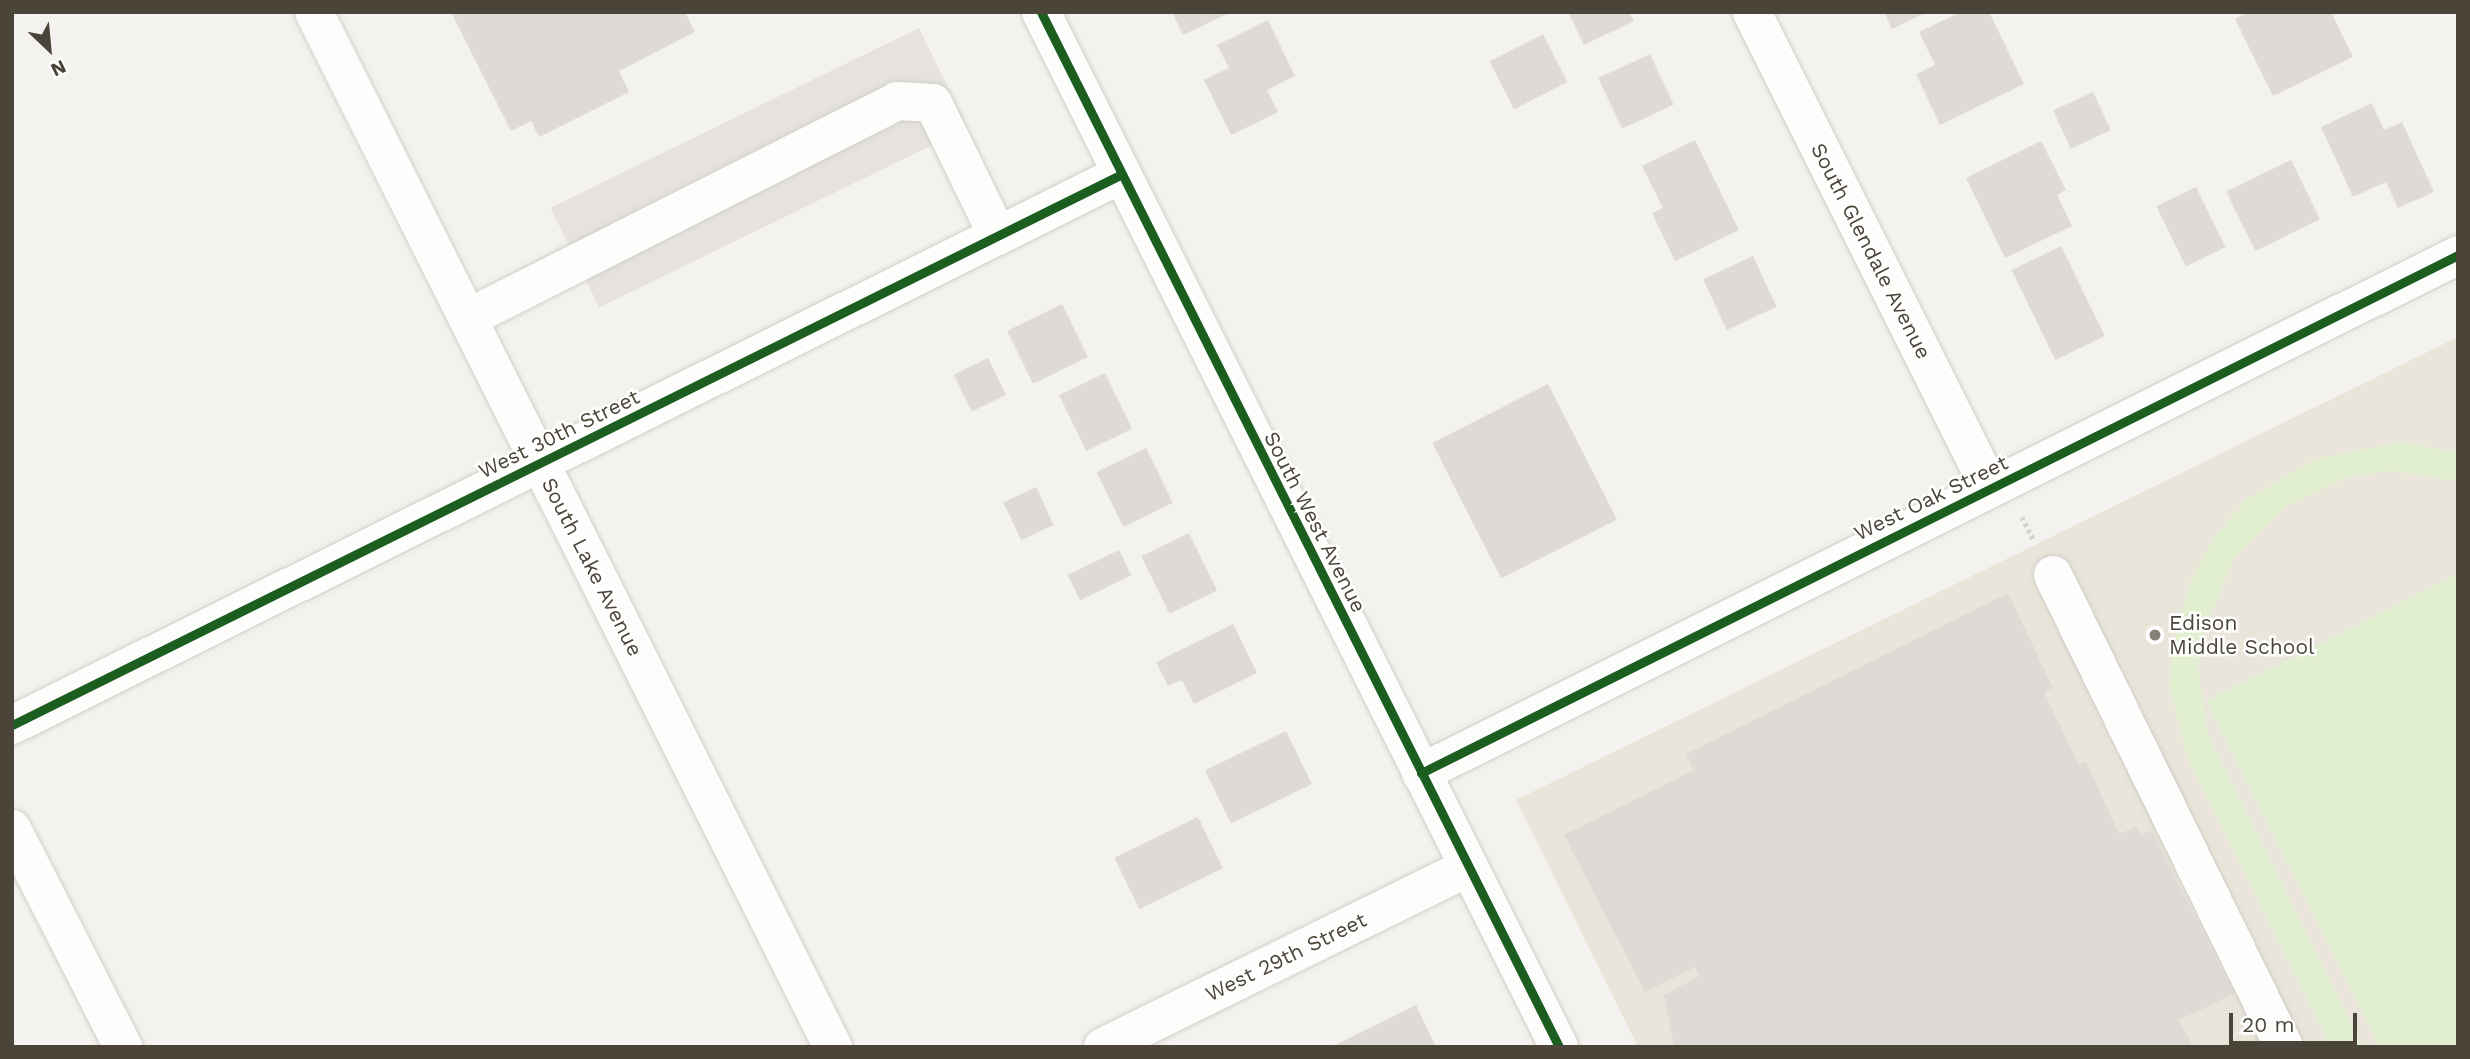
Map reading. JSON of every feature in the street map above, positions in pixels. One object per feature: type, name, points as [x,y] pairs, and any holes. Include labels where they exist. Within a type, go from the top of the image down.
[{"type":"street","name":"South Lake Avenue","points":[[314,12],[833,1047]]},
{"type":"street","name":"South West Avenue","points":[[1041,12],[1559,1047]]},
{"type":"street","name":"South Glendale Avenue","points":[[1752,12],[1997,485]]},
{"type":"street","points":[[468,318],[897,101],[933,103],[998,236]]},
{"type":"street","name":"West 30th Street","points":[[12,725],[1122,174]]},
{"type":"street","name":"West Oak Street","points":[[1421,773],[2458,255]]},
{"type":"street","points":[[2053,575],[2284,1047]]},
{"type":"street","points":[[12,829],[123,1047]]},
{"type":"street","name":"West 29th Street","points":[[1103,1047],[1469,867]]},
{"type":"path","points":[[1997,485],[2053,575]]},
{"type":"shaded area","points":[[919,28],[968,128],[599,307],[550,208]]},
{"type":"shaded area","name":"Edison Middle School","points":[[2458,337],[2458,1047],[1638,1047],[1516,800]]},
{"type":"green space","points":[[2400,442],[2458,452],[2458,481],[2393,471],[2350,476],[2287,506],[2234,558],[2204,630],[2198,667],[2208,735],[2363,1047],[2331,1047],[2188,759],[2169,684],[2172,649],[2191,580],[2215,536],[2246,500],[2315,459]]},
{"type":"green space","points":[[2458,574],[2458,1047],[2380,1047],[2206,701]]},
{"type":"building","points":[[451,12],[685,12],[695,32],[619,71],[629,92],[539,137],[531,121],[511,131]]},
{"type":"building","points":[[1172,12],[1231,12],[1183,35]]},
{"type":"building","points":[[1568,12],[1629,12],[1634,21],[1584,45]]},
{"type":"building","points":[[1884,12],[1927,12],[1892,29]]},
{"type":"building","points":[[1961,12],[1989,12],[2024,84],[1940,125],[1916,74],[1935,65],[1919,32]]},
{"type":"building","points":[[2249,12],[2331,12],[2353,57],[2273,96],[2235,19]]},
{"type":"building","points":[[1268,20],[1295,76],[1267,90],[1278,112],[1231,135],[1204,80],[1229,68],[1217,45]]},
{"type":"building","points":[[1543,34],[1568,82],[1514,109],[1490,61]]},
{"type":"building","points":[[1650,54],[1674,105],[1622,129],[1598,78]]},
{"type":"building","points":[[2093,92],[2111,130],[2071,149],[2053,111]]},
{"type":"building","points":[[2372,103],[2384,130],[2402,122],[2434,192],[2398,208],[2386,182],[2353,197],[2321,127]]},
{"type":"building","points":[[1695,140],[1739,230],[1675,261],[1652,213],[1663,208],[1642,166]]},
{"type":"building","points":[[2041,141],[2066,190],[2057,195],[2072,226],[2005,258],[1966,178]]},
{"type":"building","points":[[2291,160],[2320,219],[2255,251],[2226,192]]},
{"type":"building","points":[[2196,187],[2225,247],[2186,267],[2156,206]]},
{"type":"building","points":[[2061,246],[2105,336],[2055,360],[2012,270]]},
{"type":"building","points":[[1753,256],[1777,307],[1727,330],[1703,279]]},
{"type":"building","points":[[1062,304],[1088,357],[1033,384],[1007,331]]},
{"type":"building","points":[[988,358],[1006,395],[972,412],[954,375]]},
{"type":"building","points":[[1105,373],[1132,429],[1086,451],[1059,395]]},
{"type":"building","points":[[1548,384],[1617,519],[1501,578],[1432,443]]},
{"type":"building","points":[[1146,448],[1173,503],[1123,527],[1097,472]]},
{"type":"building","points":[[1036,487],[1054,525],[1021,540],[1003,502]]},
{"type":"building","points":[[1189,533],[1217,591],[1169,614],[1141,556]]},
{"type":"building","points":[[1119,550],[1131,575],[1080,600],[1068,575]]},
{"type":"building","points":[[2008,593],[2053,688],[2044,692],[2079,765],[2086,761],[2119,834],[2137,826],[2141,835],[2151,830],[2234,994],[2179,1020],[2193,1047],[1674,1047],[1664,995],[1699,976],[1695,967],[1645,992],[1564,835],[1694,770],[1686,754]]},
{"type":"building","points":[[1233,624],[1257,673],[1194,704],[1182,680],[1168,686],[1156,662]]},
{"type":"building","points":[[1286,731],[1312,784],[1231,823],[1205,770]]},
{"type":"building","points":[[1198,817],[1223,868],[1139,909],[1114,858]]},
{"type":"building","points":[[1416,1005],[1436,1047],[1331,1047]]},
{"type":"cycle path","points":[[1041,12],[1559,1047]]},
{"type":"cycle path","points":[[12,725],[1122,174]]},
{"type":"cycle path","points":[[1421,773],[2458,255]]},
{"type":"place","name":"Edison Middle School","points":[[2155,635]]}]
